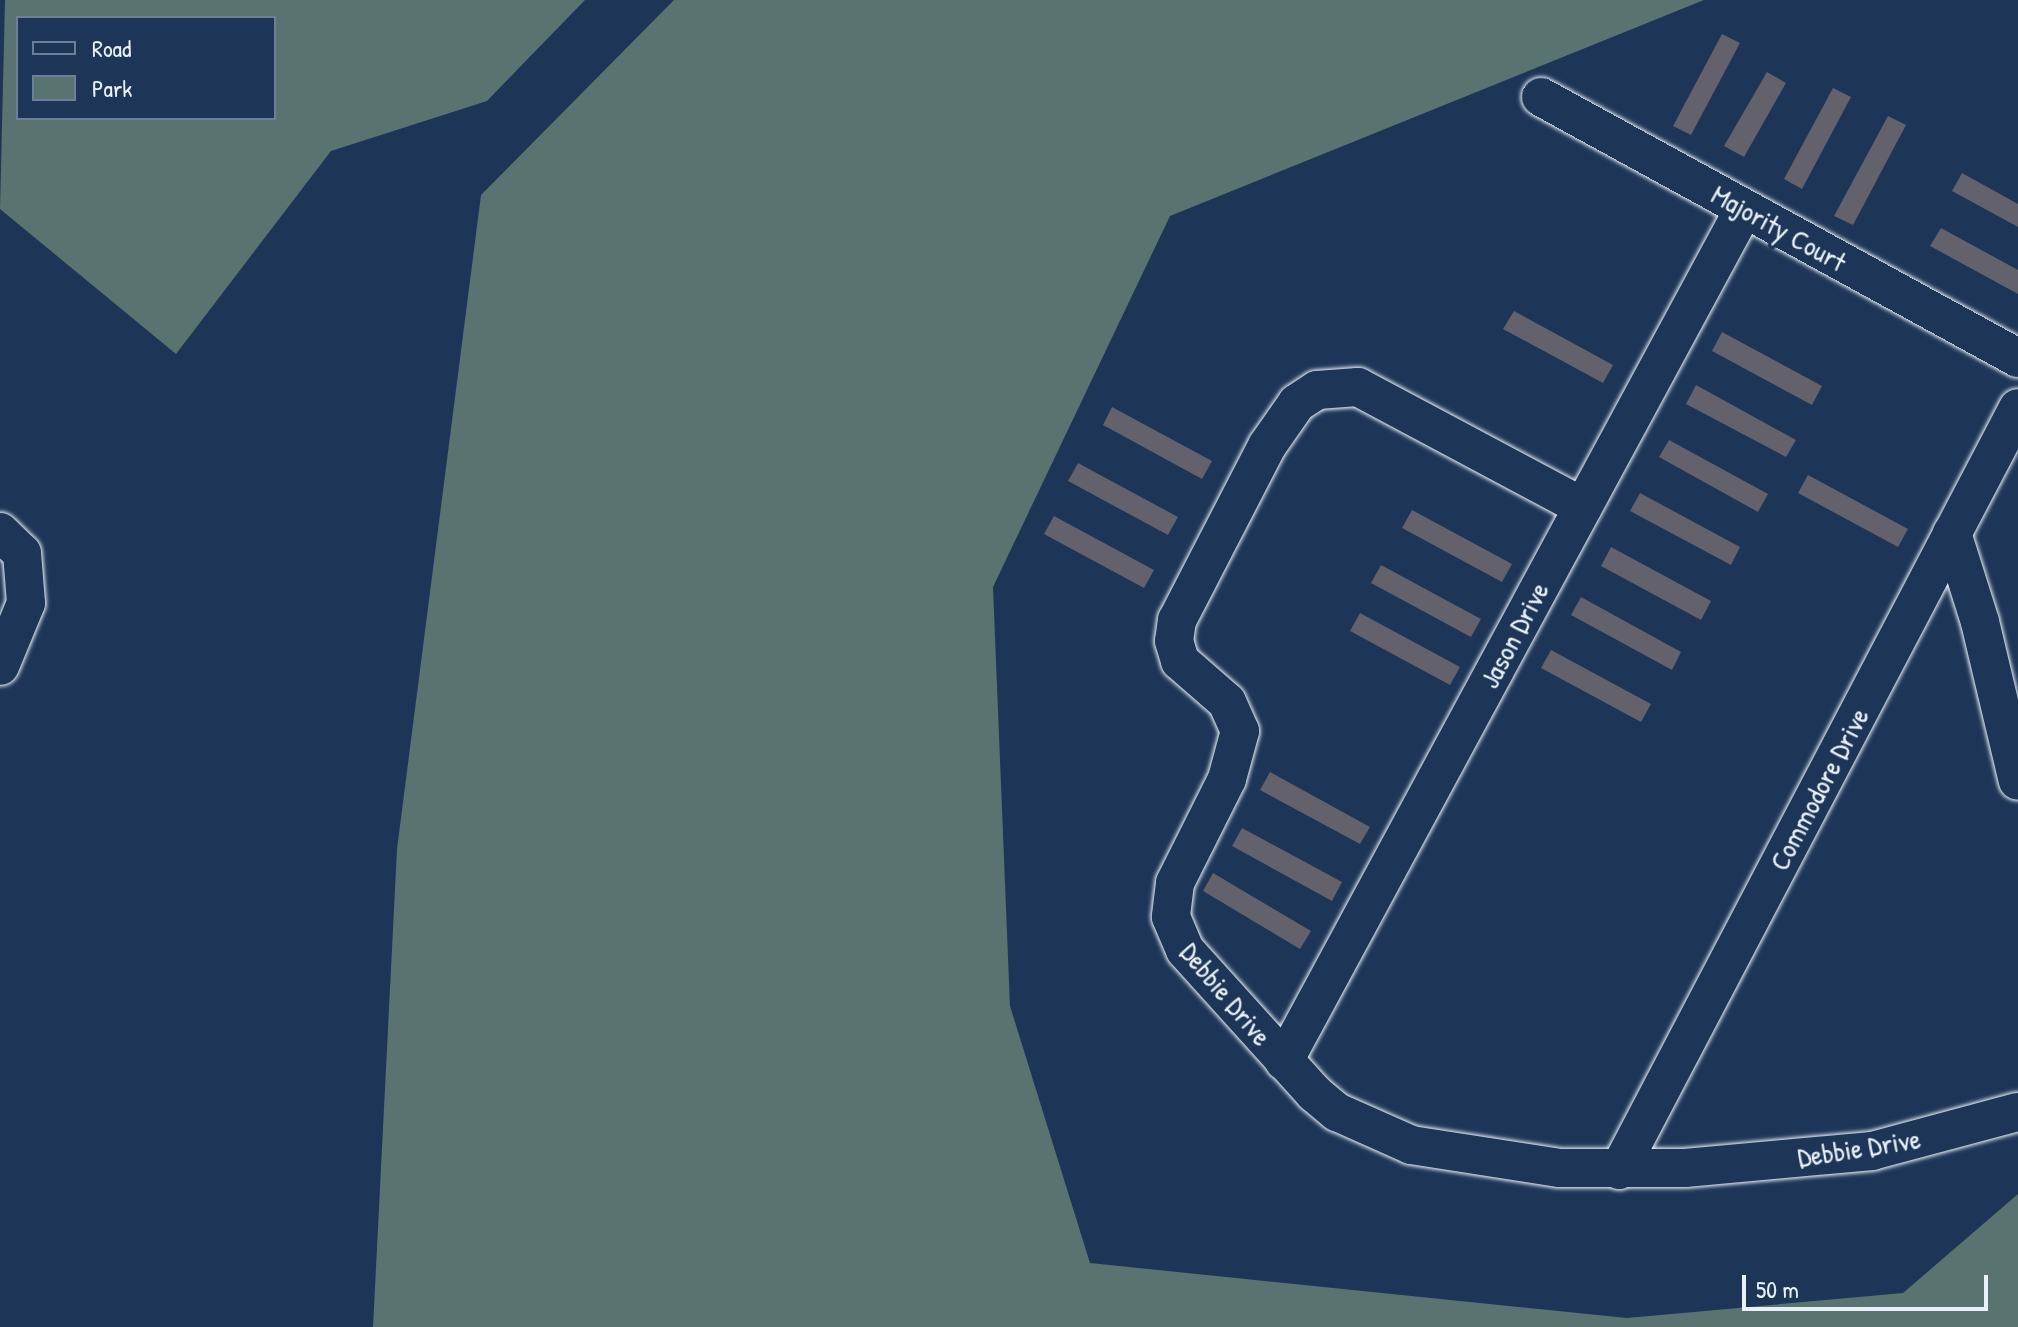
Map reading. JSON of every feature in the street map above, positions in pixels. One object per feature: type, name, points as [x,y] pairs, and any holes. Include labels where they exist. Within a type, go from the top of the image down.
[{"type":"street","name":"Majority Court","points":[[1541,97],[2018,358]]},
{"type":"street","name":"Jason Drive","points":[[1284,1061],[1744,209]]},
{"type":"street","name":"Debbie Drive","points":[[1583,507],[1379,396],[1337,385],[1317,390],[1297,403],[1239,497],[1186,598],[1175,630],[1180,661],[1227,702],[1240,731],[1227,779],[1175,883],[1171,917],[1200,970],[1284,1061],[1337,1112],[1411,1145],[1520,1164],[1619,1170],[1841,1155],[1916,1142],[2018,1112]]},
{"type":"street","name":"Commodore Drive","points":[[1619,1170],[2018,408]]},
{"type":"street","points":[[0,532],[22,553],[26,603],[0,666]]},
{"type":"street","points":[[1952,533],[2018,781]]},
{"type":"green space","points":[[5,0],[585,0],[487,101],[331,151],[176,354],[0,209]]},
{"type":"green space","points":[[674,0],[1704,0],[1170,216],[993,587],[1010,1006],[1090,1263],[1627,1318],[1903,1293],[2018,1194],[2018,1327],[373,1327],[397,849],[481,195]]},
{"type":"building","points":[[1722,34],[1740,43],[1691,135],[1673,126]]},
{"type":"building","points":[[1767,72],[1786,83],[1744,157],[1724,146]]},
{"type":"building","points":[[1833,88],[1851,97],[1802,189],[1784,179]]},
{"type":"building","points":[[1888,116],[1906,125],[1853,225],[1834,216]]},
{"type":"building","points":[[1962,173],[2018,204],[2018,227],[1952,191]]},
{"type":"building","points":[[1941,228],[2018,270],[2018,294],[1930,246]]},
{"type":"building","points":[[1514,311],[1613,365],[1603,383],[1503,329]]},
{"type":"building","points":[[1722,332],[1822,386],[1812,405],[1712,351]]},
{"type":"building","points":[[1696,385],[1796,440],[1786,457],[1686,404]]},
{"type":"building","points":[[1112,407],[1212,461],[1202,479],[1103,425]]},
{"type":"building","points":[[1669,440],[1768,494],[1758,512],[1659,457]]},
{"type":"building","points":[[1078,463],[1178,517],[1168,535],[1068,481]]},
{"type":"building","points":[[1808,475],[1908,529],[1898,547],[1798,493]]},
{"type":"building","points":[[1640,493],[1740,547],[1731,565],[1630,511]]},
{"type":"building","points":[[1412,510],[1512,564],[1502,582],[1402,528]]},
{"type":"building","points":[[1054,516],[1154,570],[1144,588],[1044,534]]},
{"type":"building","points":[[1611,547],[1711,601],[1701,620],[1601,566]]},
{"type":"building","points":[[1381,565],[1481,619],[1471,637],[1371,583]]},
{"type":"building","points":[[1581,597],[1681,652],[1672,670],[1571,615]]},
{"type":"building","points":[[1360,613],[1460,667],[1450,685],[1350,631]]},
{"type":"building","points":[[1551,650],[1651,704],[1641,722],[1541,668]]},
{"type":"building","points":[[1270,772],[1370,827],[1360,844],[1260,790]]},
{"type":"building","points":[[1242,828],[1342,882],[1332,901],[1232,846]]},
{"type":"building","points":[[1213,873],[1311,931],[1300,949],[1203,891]]}]
